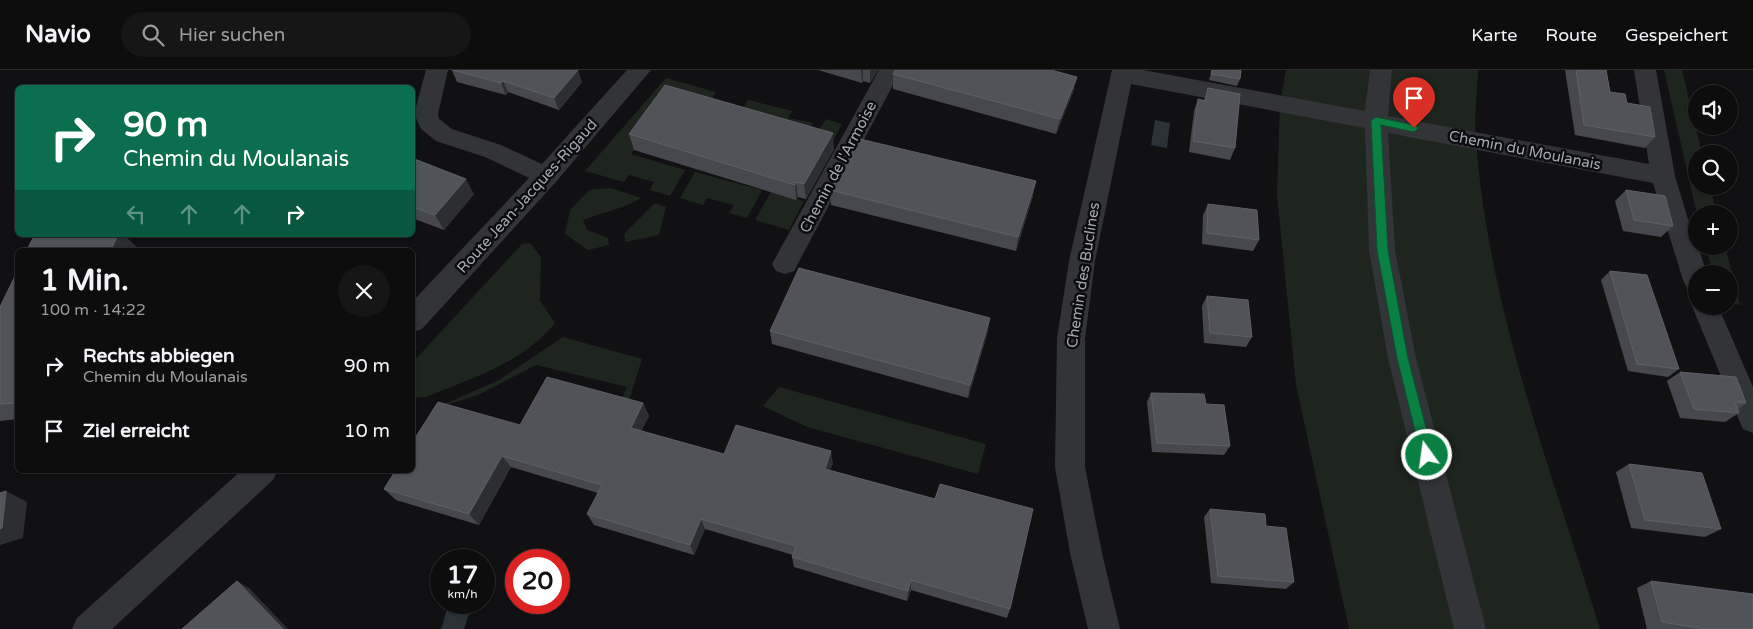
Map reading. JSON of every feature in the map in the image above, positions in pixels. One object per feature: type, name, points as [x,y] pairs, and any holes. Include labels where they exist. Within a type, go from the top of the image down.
[{"type":"street","points":[[437,70],[426,114],[429,123],[436,130],[444,135],[493,151],[546,176]]},
{"type":"street","name":"Route Jean-Jacques-Rigaud","points":[[415,318],[546,176],[640,70]]},
{"type":"street","name":"Chemin de l'Armoise","points":[[786,264],[861,120],[890,70]]},
{"type":"street","points":[[1381,70],[1376,121],[1382,250],[1402,358],[1470,629]]},
{"type":"street","points":[[1645,70],[1663,176],[1691,265]]},
{"type":"street","name":"Chemin du Moulanais","points":[[1122,72],[1663,176]]},
{"type":"street","name":"Chemin des Buclines","points":[[1104,629],[1086,553],[1070,467],[1071,338],[1082,260],[1122,72]]},
{"type":"street","points":[[1709,315],[1753,420]]},
{"type":"street","points":[[88,629],[260,473]]},
{"type":"shaded area","points":[[1286,70],[1478,70],[1475,115],[1476,142],[1483,205],[1494,266],[1524,388],[1600,629],[1349,629],[1296,385],[1277,195],[1280,104]]},
{"type":"shaded area","points":[[1664,70],[1682,70],[1688,95],[1688,135],[1697,135],[1700,145],[1688,145],[1688,175]]},
{"type":"shaded area","points":[[666,78],[716,92],[712,99],[735,104],[733,108],[742,111],[748,100],[792,111],[788,118],[813,123],[810,128],[819,130],[826,119],[842,124],[830,146],[669,100],[631,154],[685,170],[670,196],[650,190],[654,182],[629,175],[624,182],[585,171]]},
{"type":"shaded area","points":[[1155,120],[1170,123],[1167,148],[1151,145]]},
{"type":"shaded area","points":[[695,172],[762,190],[747,218],[729,213],[734,205],[707,198],[703,205],[680,198]]},
{"type":"shaded area","points":[[611,188],[641,198],[620,208],[583,220],[587,230],[608,238],[609,245],[588,250],[565,234],[570,210],[589,190]]},
{"type":"shaded area","points":[[771,192],[804,201],[789,230],[755,220]]},
{"type":"shaded area","points":[[1693,195],[1712,195],[1715,205],[1695,205]]},
{"type":"shaded area","points":[[655,203],[666,207],[659,235],[626,242],[624,234]]},
{"type":"shaded area","points":[[530,243],[541,257],[540,301],[555,323],[528,349],[496,368],[426,397],[415,398],[415,360],[522,244]]},
{"type":"shaded area","points":[[1708,255],[1727,255],[1730,265],[1711,265]]},
{"type":"shaded area","points":[[563,337],[642,359],[626,410],[618,407],[627,387],[536,365],[478,395],[436,408],[499,380]]},
{"type":"shaded area","points":[[779,387],[986,444],[978,474],[807,427],[763,406]]},
{"type":"shaded area","points":[[446,614],[469,614],[464,629],[441,629]]},
{"type":"building","points":[[452,70],[578,70],[554,98],[503,81],[501,83]]},
{"type":"building","points":[[895,70],[1051,70],[1077,77],[1060,119],[893,74]]},
{"type":"building","points":[[1212,70],[1241,70],[1240,79],[1211,74]]},
{"type":"building","points":[[1576,70],[1606,70],[1610,92],[1625,94],[1627,103],[1650,107],[1655,137],[1584,125]]},
{"type":"building","points":[[665,85],[833,133],[804,184],[796,182],[795,185],[629,134]]},
{"type":"building","points":[[1208,88],[1240,94],[1235,148],[1193,141],[1198,99],[1205,101]]},
{"type":"building","points":[[860,139],[1036,181],[1018,237],[830,190]]},
{"type":"building","points":[[415,159],[466,179],[435,215],[415,208]]},
{"type":"building","points":[[1626,190],[1665,196],[1673,226],[1634,220]]},
{"type":"building","points":[[1208,204],[1257,210],[1259,240],[1207,233]]},
{"type":"building","points":[[34,237],[117,237],[112,248],[28,248]]},
{"type":"building","points":[[799,268],[990,318],[970,385],[770,331]]},
{"type":"building","points":[[1610,271],[1647,275],[1679,369],[1637,364]]},
{"type":"building","points":[[15,276],[15,403],[0,404],[0,307]]},
{"type":"building","points":[[1207,296],[1248,300],[1252,337],[1210,333]]},
{"type":"building","points":[[1680,372],[1736,377],[1746,403],[1735,402],[1739,413],[1694,409]]},
{"type":"building","points":[[547,377],[643,403],[631,428],[724,454],[736,425],[831,451],[825,469],[935,499],[940,484],[1033,509],[1010,609],[911,580],[908,591],[792,557],[796,546],[701,519],[690,545],[587,514],[602,485],[502,456],[469,514],[384,489],[394,473],[415,473],[415,438],[438,402],[520,425]]},
{"type":"building","points":[[1151,393],[1204,394],[1206,404],[1224,405],[1230,446],[1157,443]]},
{"type":"building","points":[[1629,464],[1702,473],[1721,529],[1645,520]]},
{"type":"building","points":[[6,491],[2,528],[0,529],[0,493]]},
{"type":"building","points":[[1210,509],[1265,514],[1266,526],[1286,528],[1294,582],[1218,576]]},
{"type":"building","points":[[237,581],[283,629],[182,629]]},
{"type":"building","points":[[1651,581],[1753,594],[1753,629],[1706,629],[1662,622]]},
{"type":"route","points":[[1414,128],[1376,121],[1382,250],[1402,358],[1427,455]]}]
